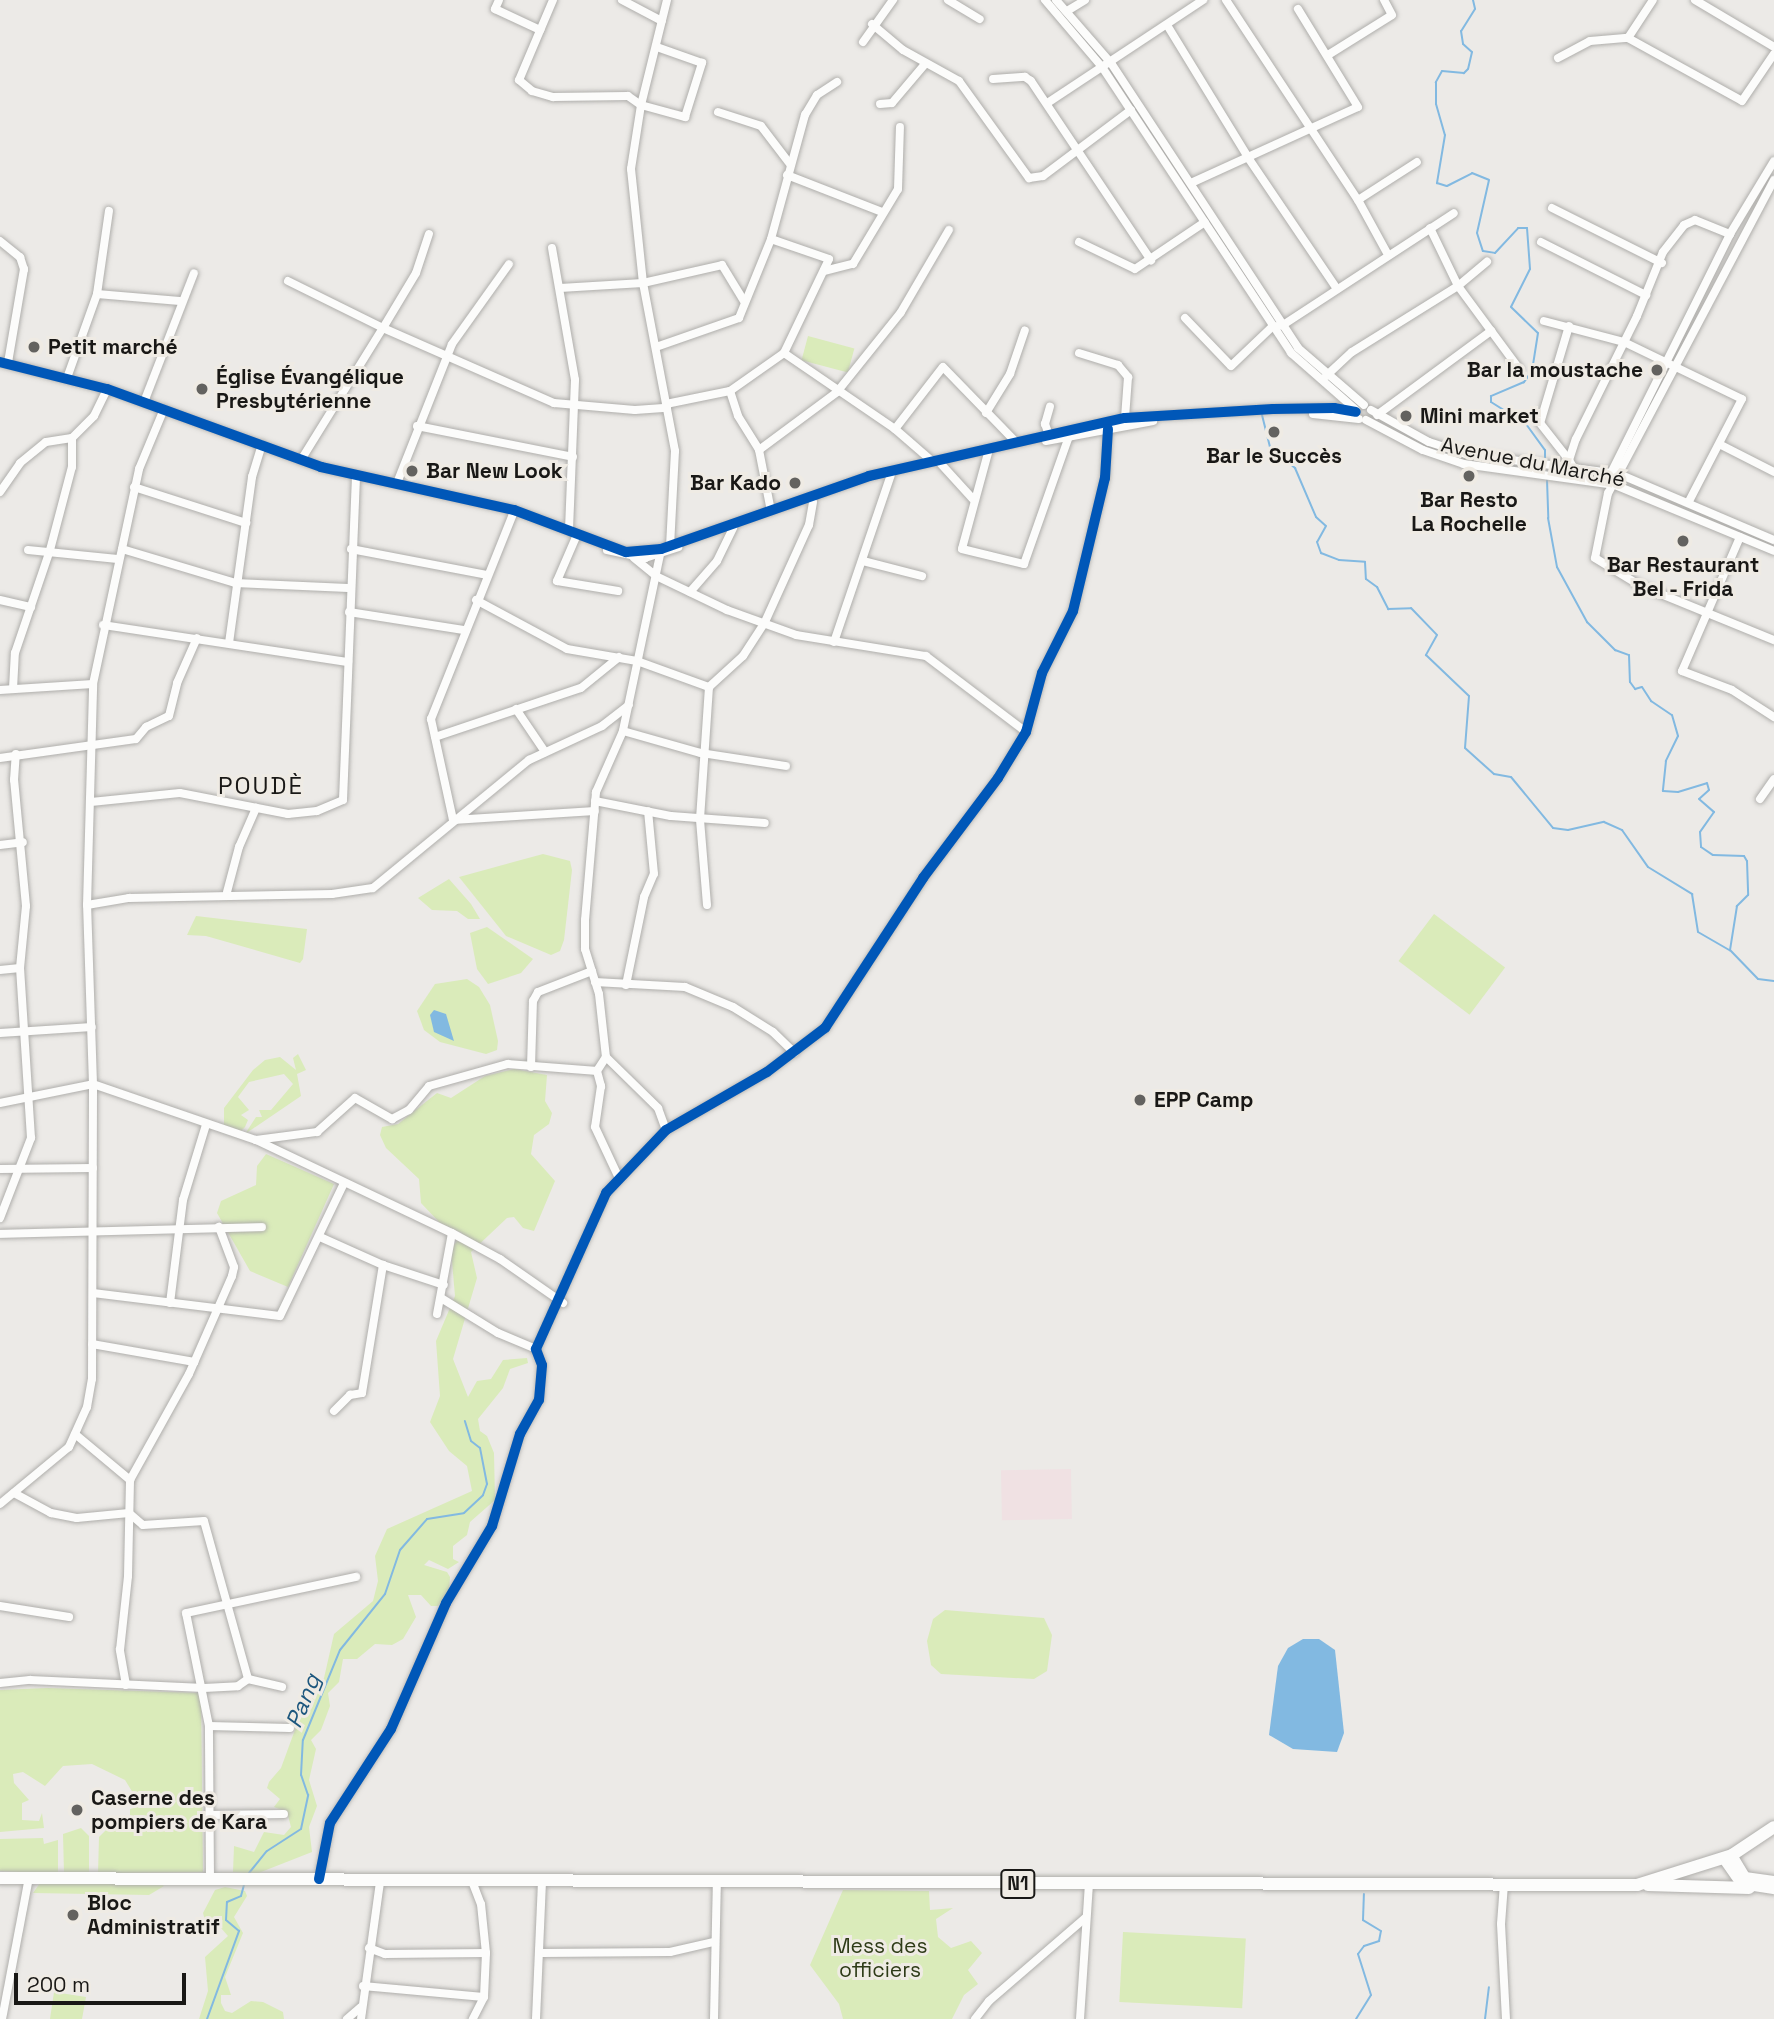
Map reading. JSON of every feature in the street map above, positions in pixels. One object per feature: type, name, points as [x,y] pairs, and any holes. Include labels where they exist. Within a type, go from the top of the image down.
[{"type":"highway","name":"N1","points":[[0,1878],[380,1882],[1637,1885],[1727,1857],[1774,1827]]},
{"type":"highway","points":[[1637,1885],[1749,1888]]},
{"type":"main road","points":[[1727,1857],[1745,1877],[1774,1881]]},
{"type":"main road","points":[[1727,1857],[1733,1877],[1749,1888],[1774,1889]]},
{"type":"street","points":[[499,0],[495,9],[540,30]]},
{"type":"street","points":[[553,0],[519,80],[532,91],[553,97],[628,96],[641,105],[685,117],[702,63],[656,47]]},
{"type":"street","points":[[622,0],[662,21]]},
{"type":"street","points":[[667,0],[641,105],[631,169],[643,283],[675,451],[670,545]]},
{"type":"street","points":[[863,42],[872,24],[893,0]]},
{"type":"street","points":[[948,0],[981,19]]},
{"type":"street","points":[[1045,0],[1102,67],[1291,353],[1364,413]]},
{"type":"street","points":[[1056,0],[1111,63],[1298,348],[1364,413]]},
{"type":"street","points":[[1067,11],[1085,0]]},
{"type":"street","points":[[1049,102],[1203,0]]},
{"type":"street","points":[[1226,0],[1358,200],[1387,253]]},
{"type":"street","points":[[1328,55],[1392,15],[1384,0]]},
{"type":"street","points":[[1628,38],[1653,0]]},
{"type":"street","points":[[1695,0],[1774,47]]},
{"type":"street","points":[[1191,183],[1312,131],[1358,107],[1298,9]]},
{"type":"street","points":[[872,24],[925,64],[959,81],[1029,178],[1036,180],[1131,110]]},
{"type":"street","points":[[1167,25],[1249,159],[1338,289]]},
{"type":"street","points":[[1558,58],[1590,41],[1628,38],[1742,101],[1774,54]]},
{"type":"street","points":[[880,104],[892,103],[925,64]]},
{"type":"street","points":[[992,79],[1025,77],[1049,102],[1151,260]]},
{"type":"street","points":[[656,347],[739,318],[744,300],[771,239],[805,115],[817,95],[837,82]]},
{"type":"street","points":[[718,112],[761,126],[790,164]]},
{"type":"street","points":[[824,271],[853,264],[901,178],[900,127]]},
{"type":"street","points":[[1774,161],[1730,234],[1615,474],[1615,485],[1608,493],[1595,558],[1639,586],[1774,640]]},
{"type":"street","points":[[1358,200],[1417,162]]},
{"type":"street","points":[[787,175],[881,212]]},
{"type":"street","points":[[1615,474],[1678,367],[1774,180]]},
{"type":"street","points":[[1552,208],[1662,263]]},
{"type":"street","points":[[67,378],[78,358],[97,294],[109,211]]},
{"type":"street","points":[[1185,318],[1231,366],[1272,327],[1283,325],[1387,253],[1454,213]]},
{"type":"street","points":[[1568,464],[1662,263],[1663,252],[1676,235],[1695,220],[1730,234]]},
{"type":"street","points":[[1079,242],[1128,268],[1140,268],[1205,222]]},
{"type":"street","points":[[1430,228],[1458,286],[1520,370]]},
{"type":"street","points":[[759,450],[837,392],[901,312],[949,230]]},
{"type":"street","points":[[301,460],[416,273],[429,234]]},
{"type":"street","points":[[288,281],[383,328],[554,403],[575,407],[667,406],[730,391],[784,353],[829,259],[771,239]]},
{"type":"street","points":[[0,241],[20,257],[24,269],[4,362],[107,389],[356,479],[513,514],[634,558],[656,576],[764,624],[834,642],[926,656],[1026,732]]},
{"type":"street","points":[[1541,242],[1646,295]]},
{"type":"street","points":[[552,248],[575,380],[569,529]]},
{"type":"street","points":[[1326,376],[1352,352],[1458,286],[1487,262]]},
{"type":"street","points":[[397,483],[447,356],[463,326],[509,264]]},
{"type":"street","points":[[560,288],[643,283],[722,265],[744,300]]},
{"type":"street","points":[[144,402],[180,302],[194,273]]},
{"type":"street","points":[[97,294],[180,302]]},
{"type":"street","points":[[1544,321],[1624,342],[1742,399],[1721,445],[1688,503]]},
{"type":"street","points":[[1568,464],[1540,423],[1569,326]]},
{"type":"street","points":[[986,413],[1010,374],[1026,330]]},
{"type":"street","points":[[321,467],[514,510],[626,552],[661,552],[670,545],[869,476],[1125,418],[1335,408],[1364,413],[1491,331]]},
{"type":"street","points":[[784,353],[837,392],[895,429],[932,461]]},
{"type":"street","points":[[1079,354],[1118,365],[1128,377],[1125,418]]},
{"type":"street","points":[[895,429],[943,367],[1015,441]]},
{"type":"street","points":[[0,492],[20,463],[46,442],[72,438],[94,416],[107,389]]},
{"type":"street","points":[[730,391],[738,416],[759,450],[771,512]]},
{"type":"street","points":[[1049,407],[1045,424],[1049,435]]},
{"type":"street","points":[[0,1504],[69,1447],[87,1407],[93,1293],[93,1084],[87,905],[91,802],[88,746],[93,684],[103,625],[135,487],[164,409]]},
{"type":"street","points":[[634,558],[661,552],[891,475],[1108,429],[1262,412]]},
{"type":"street","name":"Avenue du Marché","points":[[1364,413],[1429,442],[1466,454],[1568,464],[1615,474],[1774,540]]},
{"type":"street","name":"Avenue du Marché","points":[[1364,413],[1423,450],[1464,464],[1562,475],[1615,485],[1774,551]]},
{"type":"street","points":[[418,426],[573,457]]},
{"type":"street","points":[[536,1349],[561,1302],[606,1193],[618,1176],[666,1130],[795,1053],[825,1028],[1026,732],[1042,673],[1073,611],[1103,488],[1108,429]]},
{"type":"street","points":[[988,453],[973,499],[962,549],[1024,564],[1069,436]]},
{"type":"street","points":[[13,689],[15,653],[50,550],[72,467],[72,438]]},
{"type":"street","points":[[229,643],[246,523],[262,445]]},
{"type":"street","points":[[1721,445],[1774,472]]},
{"type":"street","points":[[941,464],[973,499]]},
{"type":"street","points":[[834,642],[891,475]]},
{"type":"street","points":[[91,802],[180,793],[288,814],[317,811],[343,800],[349,734],[348,588],[356,479]]},
{"type":"street","points":[[135,487],[246,523]]},
{"type":"street","points":[[707,905],[700,819],[701,753],[709,687],[743,656],[764,624],[809,525],[813,502]]},
{"type":"street","points":[[453,820],[435,737],[433,712],[513,514]]},
{"type":"street","points":[[690,592],[717,561],[733,528]]},
{"type":"street","points":[[576,537],[557,581],[618,591]]},
{"type":"street","points":[[1740,537],[1682,671],[1732,690],[1774,717]]},
{"type":"street","points":[[122,549],[236,583],[348,588]]},
{"type":"street","points":[[28,550],[50,550],[118,559]]},
{"type":"street","points":[[351,550],[487,575]]},
{"type":"street","points":[[661,552],[623,731],[596,801],[584,920],[585,949],[595,982],[606,1057],[658,1108],[666,1130]]},
{"type":"street","points":[[863,561],[922,576]]},
{"type":"street","points":[[0,600],[31,607]]},
{"type":"street","points":[[476,600],[567,649],[637,661],[709,687]]},
{"type":"street","points":[[349,612],[464,630]]},
{"type":"street","points":[[103,625],[348,662]]},
{"type":"street","points":[[0,758],[136,739],[146,727],[169,716],[177,683],[197,638]]},
{"type":"street","points":[[435,737],[581,688],[619,657]]},
{"type":"street","points":[[0,690],[93,684]]},
{"type":"street","points":[[87,905],[129,898],[227,892],[332,894],[373,888],[453,820],[545,752],[602,726],[629,705]]},
{"type":"street","points":[[516,709],[545,752]]},
{"type":"street","points":[[623,731],[701,753],[786,766]]},
{"type":"street","points":[[0,1218],[31,1138],[20,968],[26,906],[23,842],[14,780],[16,754]]},
{"type":"street","points":[[1760,799],[1774,779]]},
{"type":"street","points":[[596,801],[700,819],[765,823]]},
{"type":"street","points":[[227,892],[239,847],[256,808]]},
{"type":"street","points":[[453,820],[595,811]]},
{"type":"street","points":[[626,985],[644,897],[654,874],[648,811]]},
{"type":"street","points":[[0,845],[23,842]]},
{"type":"street","points":[[0,970],[20,968]]},
{"type":"street","points":[[531,1067],[533,1001],[538,992],[592,971]]},
{"type":"street","points":[[595,982],[685,987],[733,1007],[773,1032],[795,1053]]},
{"type":"street","points":[[0,1033],[92,1027]]},
{"type":"street","points":[[606,1057],[597,1071],[601,1086],[595,1127],[618,1176]]},
{"type":"street","points":[[256,1140],[317,1132],[355,1098],[392,1119],[409,1110],[429,1086],[508,1064],[597,1071]]},
{"type":"street","points":[[0,1103],[93,1084],[256,1140],[452,1233],[500,1259],[561,1302]]},
{"type":"street","points":[[170,1303],[190,1166],[206,1125]]},
{"type":"street","points":[[0,1169],[93,1168]]},
{"type":"street","points":[[93,1293],[280,1316],[344,1183]]},
{"type":"street","points":[[126,1685],[120,1650],[130,1480],[219,1310],[234,1267],[219,1227]]},
{"type":"street","points":[[0,1234],[262,1227]]},
{"type":"street","points":[[437,1314],[452,1233]]},
{"type":"street","points":[[320,1237],[383,1265],[444,1284]]},
{"type":"street","points":[[334,1412],[350,1395],[362,1393],[383,1265]]},
{"type":"street","points":[[318,1880],[331,1823],[391,1729],[446,1603],[492,1526],[520,1434],[539,1400],[542,1365],[536,1349],[498,1333],[441,1298]]},
{"type":"street","points":[[92,1344],[194,1362]]},
{"type":"street","points":[[75,1434],[130,1480]]},
{"type":"street","points":[[14,1493],[59,1516],[129,1513],[143,1525],[204,1521],[225,1602],[237,1630],[248,1679]]},
{"type":"street","points":[[210,1880],[209,1726],[204,1688],[186,1613],[225,1602],[356,1577]]},
{"type":"street","points":[[0,1606],[69,1617]]},
{"type":"street","points":[[0,1683],[30,1680],[204,1688],[238,1686],[248,1679],[282,1687]]},
{"type":"street","points":[[209,1726],[290,1728]]},
{"type":"street","points":[[208,1815],[284,1814]]},
{"type":"street","points":[[2,2019],[29,1878]]},
{"type":"street","points":[[472,1881],[481,1904],[486,1953],[484,1997],[473,2019]]},
{"type":"street","points":[[536,2019],[542,1881]]},
{"type":"street","points":[[714,2019],[713,1942],[717,1881]]},
{"type":"street","points":[[361,2019],[360,2007],[380,1882]]},
{"type":"street","points":[[1504,1884],[1501,1924],[1506,2019]]},
{"type":"street","points":[[1080,2019],[1089,1885]]},
{"type":"street","points":[[975,2019],[989,2001],[1085,1918]]},
{"type":"street","points":[[541,1952],[670,1952],[713,1942]]},
{"type":"street","points":[[369,1948],[385,1954],[486,1953]]},
{"type":"street","points":[[363,1986],[484,1997]]},
{"type":"street","points":[[348,2019],[360,2007]]},
{"type":"shaded area","points":[[1071,1469],[1072,1519],[1002,1520],[1001,1470]]},
{"type":"green space","points":[[808,336],[854,348],[848,373],[802,360]]},
{"type":"green space","points":[[543,854],[570,861],[572,870],[564,940],[560,951],[551,955],[506,936],[459,877]]},
{"type":"green space","points":[[449,879],[480,919],[468,919],[457,911],[432,910],[418,898]]},
{"type":"green space","points":[[1434,914],[1505,968],[1470,1015],[1398,961]]},
{"type":"green space","points":[[196,916],[307,929],[303,959],[300,963],[206,936],[187,935]]},
{"type":"green space","points":[[487,927],[533,959],[521,973],[488,984],[477,969],[470,933]]},
{"type":"green space","points":[[467,979],[479,987],[490,1005],[498,1041],[497,1050],[486,1054],[440,1042],[424,1030],[417,1011],[435,984]]},
{"type":"green space","points":[[298,1054],[306,1070],[297,1074],[301,1096],[245,1134],[256,1117],[262,1117],[259,1110],[271,1110],[293,1084],[284,1074],[249,1082],[238,1097],[249,1110],[241,1115],[248,1120],[245,1127],[241,1131],[224,1125],[224,1108],[253,1070],[265,1060],[280,1057],[296,1070],[293,1058]]},
{"type":"green space","points":[[514,1069],[547,1075],[545,1101],[552,1113],[549,1124],[534,1135],[531,1154],[555,1181],[534,1231],[523,1228],[514,1217],[507,1218],[471,1252],[477,1278],[453,1359],[468,1397],[477,1381],[491,1379],[503,1360],[527,1358],[528,1363],[510,1369],[503,1388],[478,1419],[480,1431],[487,1436],[494,1453],[495,1500],[470,1522],[467,1535],[453,1546],[453,1559],[459,1562],[448,1569],[429,1560],[424,1565],[447,1572],[450,1577],[449,1591],[438,1606],[431,1606],[421,1595],[408,1595],[416,1617],[403,1639],[392,1645],[375,1644],[357,1659],[343,1659],[339,1682],[328,1693],[330,1706],[321,1730],[311,1740],[316,1749],[309,1780],[317,1806],[309,1827],[312,1852],[256,1874],[233,1872],[234,1846],[254,1852],[264,1832],[284,1835],[291,1827],[287,1812],[274,1807],[280,1799],[267,1788],[281,1768],[296,1727],[324,1678],[334,1634],[373,1601],[378,1581],[375,1556],[387,1529],[472,1491],[467,1466],[449,1451],[430,1422],[440,1396],[436,1341],[455,1296],[451,1250],[462,1233],[440,1223],[421,1203],[419,1179],[386,1148],[380,1135],[382,1127],[398,1124],[437,1093],[451,1098],[485,1076]]},
{"type":"green space","points":[[266,1154],[334,1184],[288,1287],[250,1271],[217,1213],[221,1201],[256,1185],[257,1166]]},
{"type":"green space","points":[[945,1610],[1044,1618],[1052,1635],[1047,1671],[1034,1679],[941,1674],[931,1665],[927,1641],[933,1619]]},
{"type":"green space","points":[[47,1688],[201,1693],[203,1872],[98,1873],[99,1837],[116,1820],[130,1819],[130,1809],[141,1806],[125,1780],[92,1764],[63,1766],[45,1786],[23,1772],[13,1774],[14,1783],[29,1800],[22,1803],[22,1820],[39,1821],[42,1813],[44,1828],[0,1832],[0,1690]]},
{"type":"green space","points":[[81,1828],[89,1836],[89,1872],[64,1873],[63,1834]]},
{"type":"green space","points":[[43,1838],[44,1844],[58,1840],[58,1874],[0,1871],[0,1839]]},
{"type":"green space","points":[[40,1883],[164,1886],[149,1895],[33,1893]]},
{"type":"green space","points":[[225,1887],[245,1891],[247,1896],[234,1917],[243,1933],[225,1977],[231,1995],[221,1995],[221,2003],[225,2011],[232,2013],[251,2001],[263,2002],[283,2012],[284,2019],[199,2019],[208,1991],[205,1957],[228,1936],[221,1928],[206,1924],[203,1913],[215,1890]]},
{"type":"green space","name":"Mess des officiers","points":[[843,1890],[929,1891],[930,1910],[953,1908],[936,1919],[938,1937],[951,1948],[971,1941],[982,1953],[968,1970],[978,1984],[964,1995],[952,2019],[843,2019],[839,2004],[810,1965]]},
{"type":"green space","points":[[1123,1932],[1246,1938],[1242,2008],[1119,2002]]},
{"type":"green space","points":[[54,1992],[86,1997],[82,2019],[50,2019]]},
{"type":"water","points":[[434,1010],[446,1014],[454,1041],[434,1032],[430,1015]]},
{"type":"water","points":[[1303,1639],[1319,1639],[1335,1650],[1344,1733],[1337,1752],[1293,1749],[1269,1735],[1278,1666],[1288,1648]]},
{"type":"waterway","points":[[1473,0],[1475,9],[1461,31],[1463,44],[1472,52],[1468,69],[1464,73],[1442,71],[1436,82],[1436,104],[1445,135],[1437,183],[1447,186],[1472,173],[1489,180],[1477,233],[1483,251],[1495,253],[1518,228],[1527,228],[1530,269],[1511,307],[1538,333],[1532,371],[1524,382],[1491,396],[1491,402],[1526,424],[1545,450],[1545,460]]},
{"type":"waterway","points":[[1262,415],[1270,447],[1295,468],[1316,517],[1326,526],[1317,542],[1321,553],[1339,560],[1365,562],[1366,579],[1377,587],[1388,609],[1411,608],[1437,635],[1426,655],[1469,696],[1465,748],[1494,774],[1511,777],[1553,828],[1568,830],[1604,822],[1622,830],[1648,867],[1692,894],[1698,932],[1729,950]]},
{"type":"waterway","points":[[1547,480],[1548,518],[1557,567],[1587,622],[1615,650],[1629,655],[1630,682],[1635,689],[1642,687],[1651,701],[1672,715],[1678,736],[1666,761],[1663,791],[1678,792],[1707,783],[1709,790],[1699,799],[1714,812],[1700,832],[1701,847],[1713,855],[1744,856],[1747,861],[1748,895],[1737,906],[1730,950],[1758,979],[1774,981]]},
{"type":"waterway","name":"Pang","points":[[249,1873],[267,1851],[301,1829],[308,1795],[301,1775],[303,1740],[340,1650],[385,1594],[400,1550],[427,1519],[464,1513],[483,1495],[487,1484],[480,1448],[471,1441],[465,1421]]},
{"type":"waterway","name":"Pang","points":[[207,2019],[239,1931],[226,1920],[227,1902],[241,1896],[244,1885]]},
{"type":"waterway","points":[[1356,2019],[1371,1995],[1358,1954],[1364,1946],[1379,1941],[1381,1931],[1363,1920],[1364,1894]]},
{"type":"waterway","points":[[1485,2019],[1489,1987]]},
{"type":"cycle path","points":[[0,362],[107,389],[321,467],[514,510],[626,552],[661,549],[869,476],[1125,418],[1273,409],[1334,408],[1356,412]]},
{"type":"cycle path","points":[[319,1879],[330,1823],[391,1729],[446,1603],[492,1526],[520,1434],[539,1400],[542,1365],[536,1349],[606,1193],[666,1130],[767,1072],[825,1028],[923,878],[998,778],[1026,732],[1042,673],[1073,611],[1105,478],[1108,429]]},
{"type":"place","name":"Petit marché","points":[[34,347]]},
{"type":"place","name":"Bar la moustache","points":[[1657,370]]},
{"type":"place","name":"Église Évangélique Presbytérienne","points":[[202,389]]},
{"type":"place","name":"Mini market","points":[[1406,416]]},
{"type":"place","name":"Bar le Succès","points":[[1274,432]]},
{"type":"place","name":"Bar New Look","points":[[412,471]]},
{"type":"place","name":"Bar Resto La Rochelle","points":[[1469,476]]},
{"type":"place","name":"Bar Kado","points":[[795,483]]},
{"type":"place","name":"Bar Restaurant Bel - Frida","points":[[1683,541]]},
{"type":"place","name":"EPP Camp","points":[[1140,1100]]},
{"type":"place","name":"Caserne des pompiers de Kara","points":[[77,1810]]},
{"type":"place","name":"Bloc Administratif","points":[[73,1915]]},
{"type":"district","name":"POUDÈ","points":[[261,786]]}]
